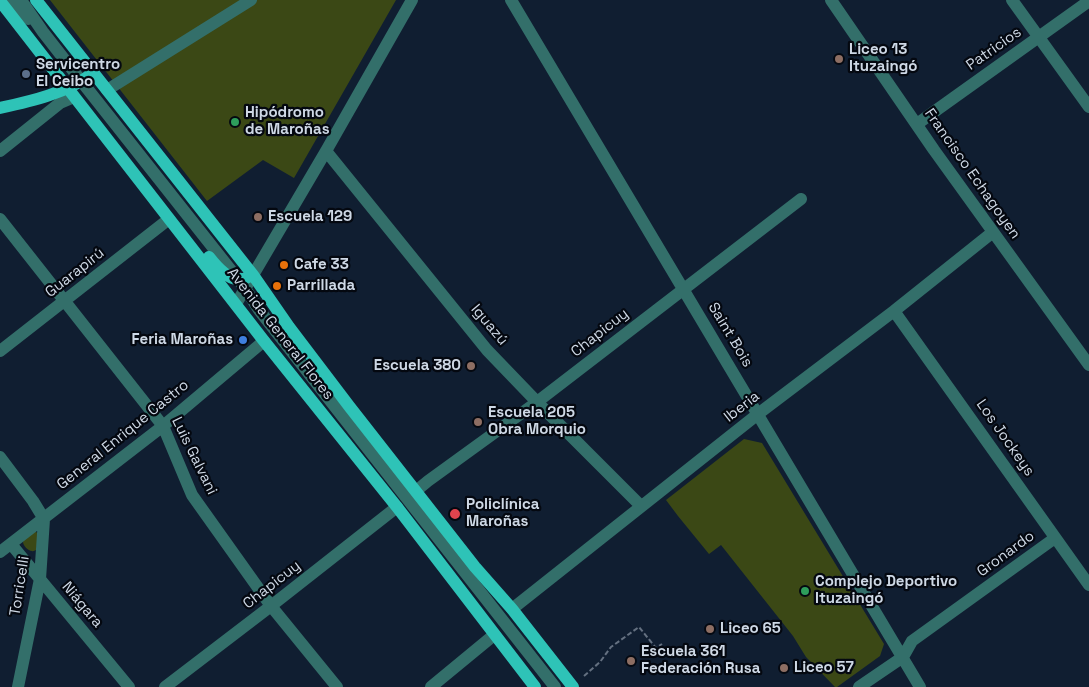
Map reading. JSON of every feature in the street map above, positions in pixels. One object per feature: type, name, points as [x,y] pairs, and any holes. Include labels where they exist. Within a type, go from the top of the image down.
[{"type":"main road","name":"Avenida General Flores","points":[[36,0],[253,275],[289,327],[475,567],[512,609],[573,687]]},
{"type":"main road","name":"Avenida General Flores","points":[[0,1],[264,341],[397,507],[535,687]]},
{"type":"main road","points":[[0,108],[71,92],[93,73]]},
{"type":"main road","points":[[82,82],[90,83],[96,87],[124,122],[139,131]]},
{"type":"main road","points":[[169,219],[186,230],[224,273],[242,284],[244,279],[253,275]]},
{"type":"street","name":"Avenida General Flores","points":[[8,0],[44,32]]},
{"type":"street","name":"Avenida General Flores","points":[[21,0],[82,82],[242,284],[259,310],[555,687]]},
{"type":"street","points":[[107,90],[251,0]]},
{"type":"street","points":[[253,275],[412,0]]},
{"type":"street","name":"Saint Bois","points":[[511,0],[920,687]]},
{"type":"street","name":"Francisco Echagoyen","points":[[831,0],[993,232],[1089,365]]},
{"type":"street","points":[[1012,0],[1089,107]]},
{"type":"street","name":"Patricios","points":[[917,124],[1089,1]]},
{"type":"street","points":[[0,151],[71,92]]},
{"type":"street","name":"Avenida General Flores","points":[[139,131],[144,150],[158,169],[163,184]]},
{"type":"street","name":"Iguazú","points":[[326,151],[487,350],[641,506]]},
{"type":"street","name":"Chapicuy","points":[[416,491],[537,402],[801,199]]},
{"type":"street","name":"Luis Galvani","points":[[0,219],[163,426],[192,495],[272,606],[337,687]]},
{"type":"street","name":"Guarapirú","points":[[0,351],[169,219]]},
{"type":"street","name":"Iberia","points":[[512,609],[758,414],[993,232]]},
{"type":"street","points":[[236,304],[242,284]]},
{"type":"street","name":"Los Jockeys","points":[[894,310],[1089,585]]},
{"type":"street","name":"General Enrique Castro","points":[[0,552],[163,426],[264,341]]},
{"type":"street","points":[[0,457],[44,519]]},
{"type":"street","name":"Chapicuy","points":[[165,687],[272,606],[397,507]]},
{"type":"street","name":"Torricelli","points":[[18,687],[40,579],[44,519]]},
{"type":"street","name":"Gronardo","points":[[859,687],[902,657],[912,641],[1055,538]]},
{"type":"street","name":"Niágara","points":[[11,544],[129,687]]},
{"type":"street","points":[[431,687],[494,635]]},
{"type":"path","points":[[584,676],[600,662],[611,647],[639,627],[656,648],[662,644]]},
{"type":"green space","name":"Hipódromo de Maroñas","points":[[50,0],[396,0],[294,178],[263,160],[207,201]]},
{"type":"green space","name":"Complejo Deportivo Ituzaingó","points":[[744,439],[762,443],[884,644],[880,656],[837,687],[806,657],[793,636],[721,545],[709,554],[666,500]]},
{"type":"green space","points":[[33,532],[39,534],[36,550],[30,551],[23,542]]},
{"type":"place","name":"Liceo 13 Ituzaingó","points":[[839,59]]},
{"type":"place","name":"Servicentro El Ceibo","points":[[26,74]]},
{"type":"place","name":"Hipódromo de Maroñas","points":[[235,122]]},
{"type":"place","name":"Escuela 129","points":[[258,217]]},
{"type":"place","name":"Cafe 33","points":[[284,265]]},
{"type":"place","name":"Parrillada","points":[[277,286]]},
{"type":"place","name":"Feria Maroñas","points":[[243,340]]},
{"type":"place","name":"Escuela 380","points":[[471,366]]},
{"type":"place","name":"Escuela 205 Obra Morquio","points":[[478,422]]},
{"type":"place","name":"Policlínica Maroñas","points":[[455,514]]},
{"type":"place","name":"Complejo Deportivo Ituzaingó","points":[[805,591]]},
{"type":"place","name":"Liceo 65","points":[[710,629]]},
{"type":"place","name":"Escuela 361 Federación Rusa","points":[[631,661]]},
{"type":"place","name":"Liceo 57","points":[[784,668]]}]
